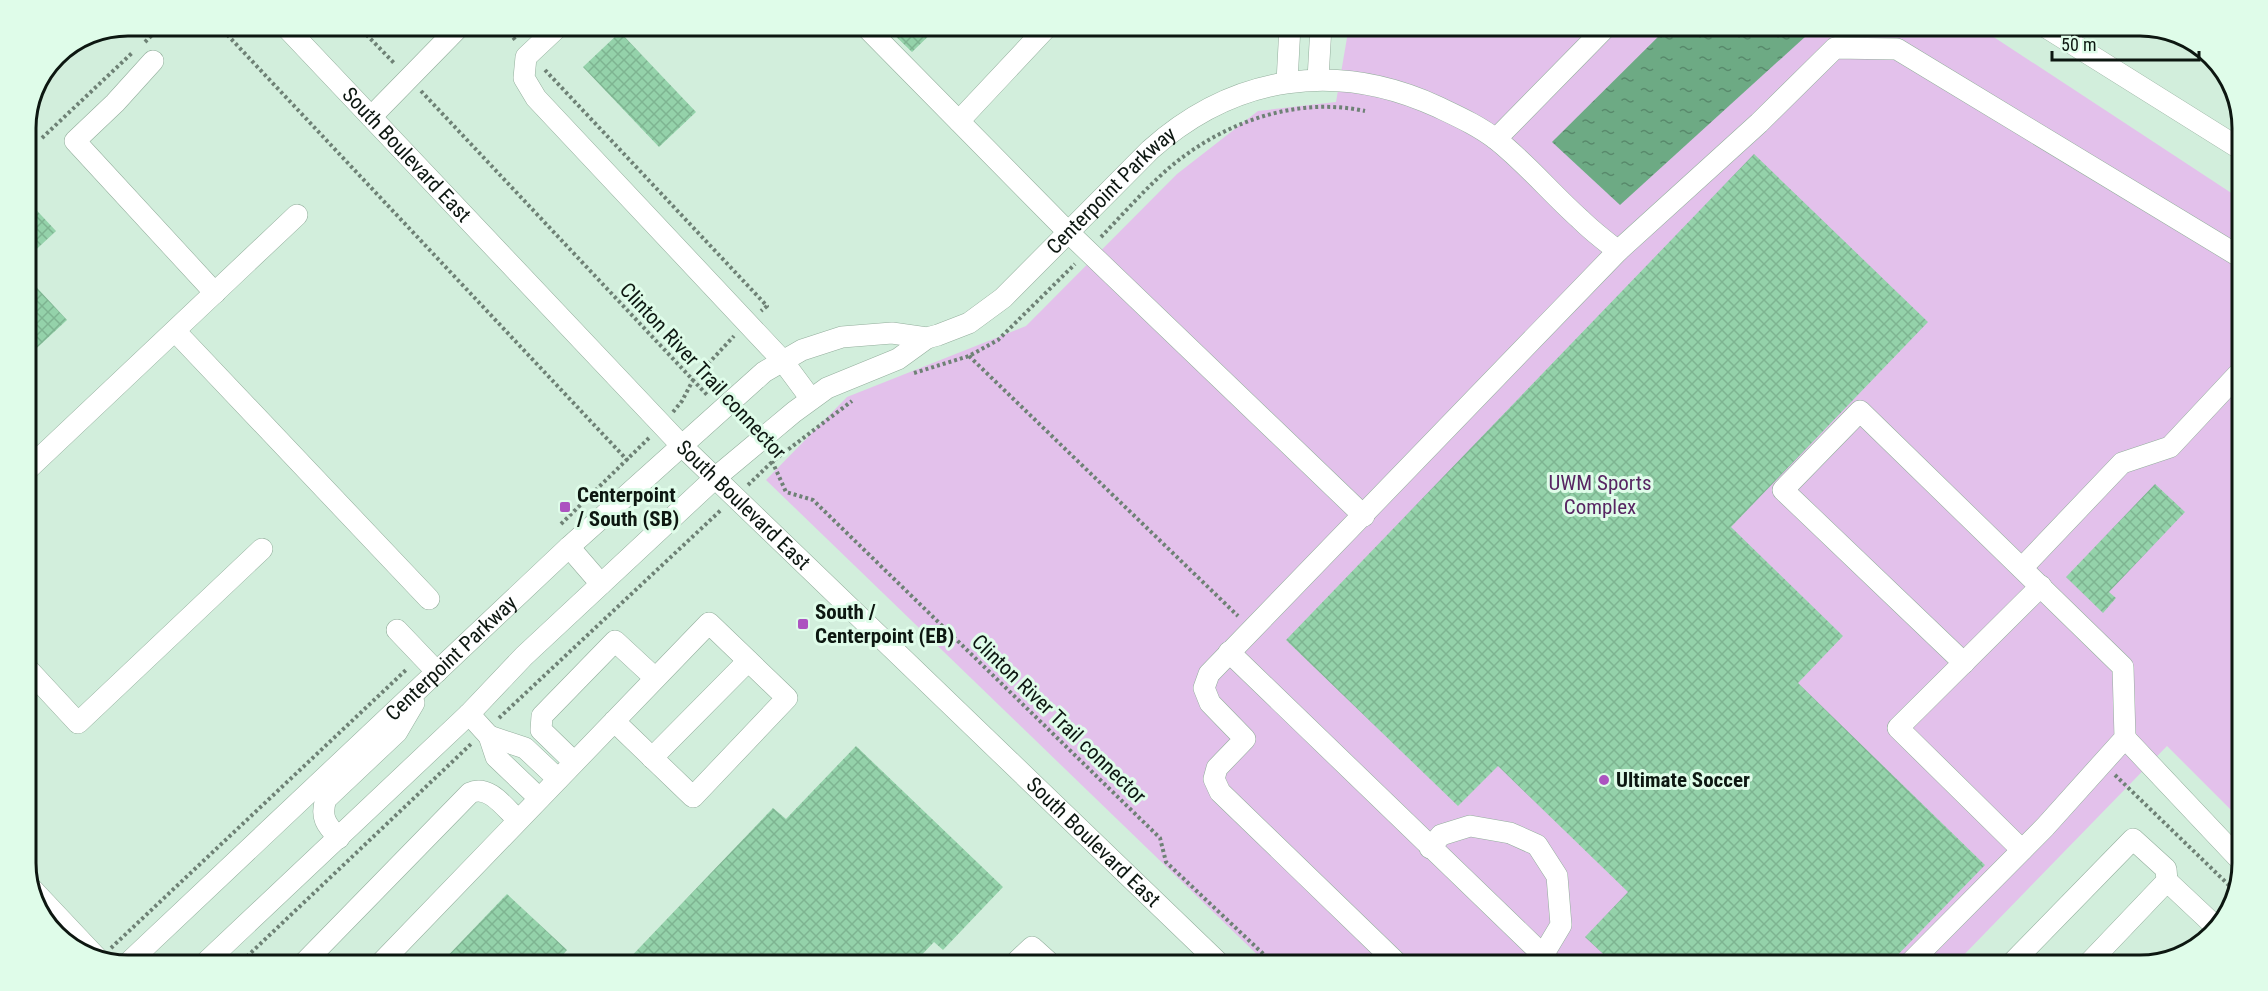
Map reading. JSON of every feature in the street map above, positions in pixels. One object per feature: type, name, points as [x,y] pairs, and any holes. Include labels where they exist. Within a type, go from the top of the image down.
[{"type":"street","name":"South Boulevard East","points":[[294,36],[682,446],[1210,955]]},
{"type":"street","points":[[371,117],[450,36]]},
{"type":"street","points":[[548,36],[526,57],[524,78],[536,98],[782,360],[810,399]]},
{"type":"street","points":[[875,36],[1068,232],[1364,516]]},
{"type":"street","points":[[959,121],[1039,36]]},
{"type":"street","points":[[1287,82],[1289,36]]},
{"type":"street","points":[[1318,79],[1320,36]]},
{"type":"street","points":[[1496,139],[1597,36]]},
{"type":"street","points":[[2060,36],[2232,144]]},
{"type":"street","points":[[1388,955],[1220,792],[1214,779],[1217,768],[1245,739],[1210,703],[1204,688],[1209,674],[1618,251],[1835,48],[1897,48],[2232,252]]},
{"type":"street","points":[[153,62],[116,103],[75,141],[215,293]]},
{"type":"street","name":"Centerpoint Parkway","points":[[215,955],[469,714],[524,656],[715,478],[810,399],[854,375],[898,359],[927,338],[959,328],[989,310],[1142,157],[1177,128],[1230,99],[1287,82],[1338,78],[1407,94],[1475,125],[1496,139],[1580,220],[1618,251]]},
{"type":"street","points":[[36,462],[297,215]]},
{"type":"street","points":[[175,331],[429,599]]},
{"type":"street","name":"Centerpoint Parkway","points":[[137,955],[569,547],[746,386],[782,360],[802,350],[842,337],[892,333],[927,338]]},
{"type":"street","points":[[2022,568],[2122,463],[2170,447],[2232,381]]},
{"type":"street","points":[[1919,955],[2022,850],[2125,738],[2123,667],[1860,411],[1783,490],[1964,663]]},
{"type":"street","points":[[569,547],[601,584]]},
{"type":"street","points":[[36,678],[78,723],[262,549]]},
{"type":"street","points":[[2022,850],[1898,728],[2041,586]]},
{"type":"street","points":[[389,955],[709,623],[787,698],[693,797],[615,721]]},
{"type":"street","points":[[339,838],[326,825],[322,812],[326,799],[398,732],[431,678],[397,630]]},
{"type":"street","points":[[574,762],[542,730],[542,716],[615,641],[655,678]]},
{"type":"street","points":[[1229,652],[1536,955]]},
{"type":"street","points":[[652,758],[748,661]]},
{"type":"street","points":[[469,714],[489,736],[496,757],[539,798]]},
{"type":"street","points":[[489,736],[525,748],[558,779]]},
{"type":"street","points":[[2125,738],[2232,847]]},
{"type":"street","points":[[313,955],[470,793],[478,789],[486,791],[518,820]]},
{"type":"street","points":[[1430,848],[1441,835],[1470,826],[1510,833],[1537,845],[1557,876],[1561,925],[1546,955]]},
{"type":"street","points":[[2021,955],[2133,839],[2166,869],[2167,881],[2210,922]]},
{"type":"street","points":[[2097,955],[2167,881]]},
{"type":"street","points":[[43,899],[99,950]]},
{"type":"street","points":[[1024,955],[1032,947],[1040,955]]},
{"type":"path","points":[[42,138],[150,36]]},
{"type":"path","points":[[228,36],[645,479]]},
{"type":"path","points":[[368,36],[400,70]]},
{"type":"path","points":[[512,36],[519,44]]},
{"type":"path","points":[[537,62],[767,306],[756,315]]},
{"type":"path","name":"Clinton River Trail connector","points":[[417,88],[721,409]]},
{"type":"path","points":[[1097,241],[1168,169],[1200,144],[1239,124],[1270,114],[1309,107],[1348,107],[1365,111]]},
{"type":"path","points":[[913,374],[969,356],[998,340],[1080,259]]},
{"type":"path","points":[[682,401],[693,380],[737,333]]},
{"type":"path","points":[[969,356],[1244,622]]},
{"type":"path","points":[[760,473],[853,400]]},
{"type":"path","name":"Clinton River Trail connector","points":[[756,445],[773,461],[786,492],[813,500],[1160,838],[1166,861],[1264,955]]},
{"type":"path","points":[[677,512],[696,533]]},
{"type":"path","points":[[504,714],[712,518]]},
{"type":"path","points":[[106,952],[413,663]]},
{"type":"path","points":[[250,955],[467,747]]},
{"type":"path","points":[[2103,764],[2229,886]]},
{"type":"green space","name":"UWM Sports Complex","points":[[1347,36],[1992,36],[2232,193],[2232,811],[2167,746],[1964,955],[1258,955],[766,480],[847,397],[1026,326],[1177,174],[1258,111],[1336,102]]},
{"type":"water","points":[[1659,36],[1806,36],[1620,205],[1552,142]]},
{"type":"building","points":[[616,36],[624,36],[696,112],[659,147],[583,67]]},
{"type":"building","points":[[895,36],[929,36],[912,52]]},
{"type":"building","name":"Ultimate Soccer","points":[[1754,154],[1928,322],[1731,527],[1843,636],[1798,683],[1985,865],[1898,955],[1604,955],[1585,937],[1628,892],[1498,766],[1458,806],[1286,640]]},
{"type":"building","points":[[36,210],[56,231],[36,250]]},
{"type":"building","points":[[36,287],[67,320],[36,349]]},
{"type":"building","points":[[2155,484],[2185,512],[2109,592],[2116,598],[2103,613],[2066,577]]},
{"type":"building","points":[[856,746],[1003,887],[943,950],[934,942],[922,955],[633,955],[773,808],[786,819]]},
{"type":"building","points":[[507,894],[567,950],[563,955],[449,955]]},
{"type":"place","name":"Centerpoint / South (SB)","points":[[565,507]]},
{"type":"place","name":"South / Centerpoint (EB)","points":[[803,624]]},
{"type":"place","name":"Ultimate Soccer","points":[[1604,780]]}]
